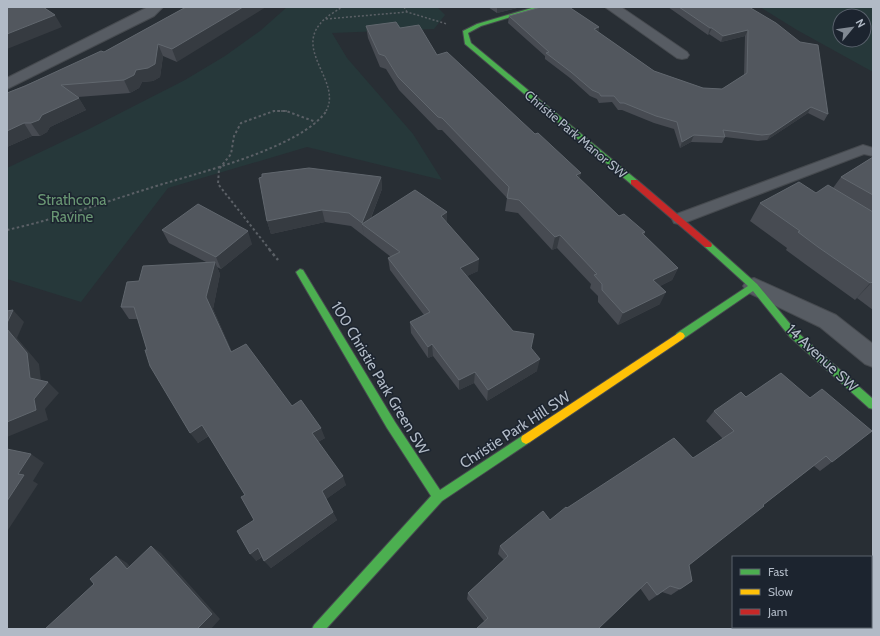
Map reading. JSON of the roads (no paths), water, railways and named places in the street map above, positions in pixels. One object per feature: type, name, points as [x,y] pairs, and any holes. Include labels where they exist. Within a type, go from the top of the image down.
[{"type":"street","points":[[7,84],[149,13],[156,7]]},
{"type":"street","name":"Christie Park Manor SW","points":[[542,7],[479,25],[465,32],[468,44],[679,219],[754,286]]},
{"type":"street","points":[[612,7],[682,55]]},
{"type":"street","name":"100 Christie Park Green SW","points":[[300,272],[391,425],[438,497]]},
{"type":"street","name":"14 Avenue SW","points":[[754,286],[828,321],[873,357]]},
{"type":"street","name":"14 Avenue SW","points":[[754,286],[793,334],[873,405]]},
{"type":"street","name":"Christie Park Hill SW","points":[[318,629],[438,497],[556,420],[754,286]]},
{"type":"lane","points":[[679,219],[863,148],[873,152]]},
{"type":"lane","points":[[787,178],[800,186]]},
{"type":"park label","name":"Strathcona Ravine","points":[[72,208]]}]
